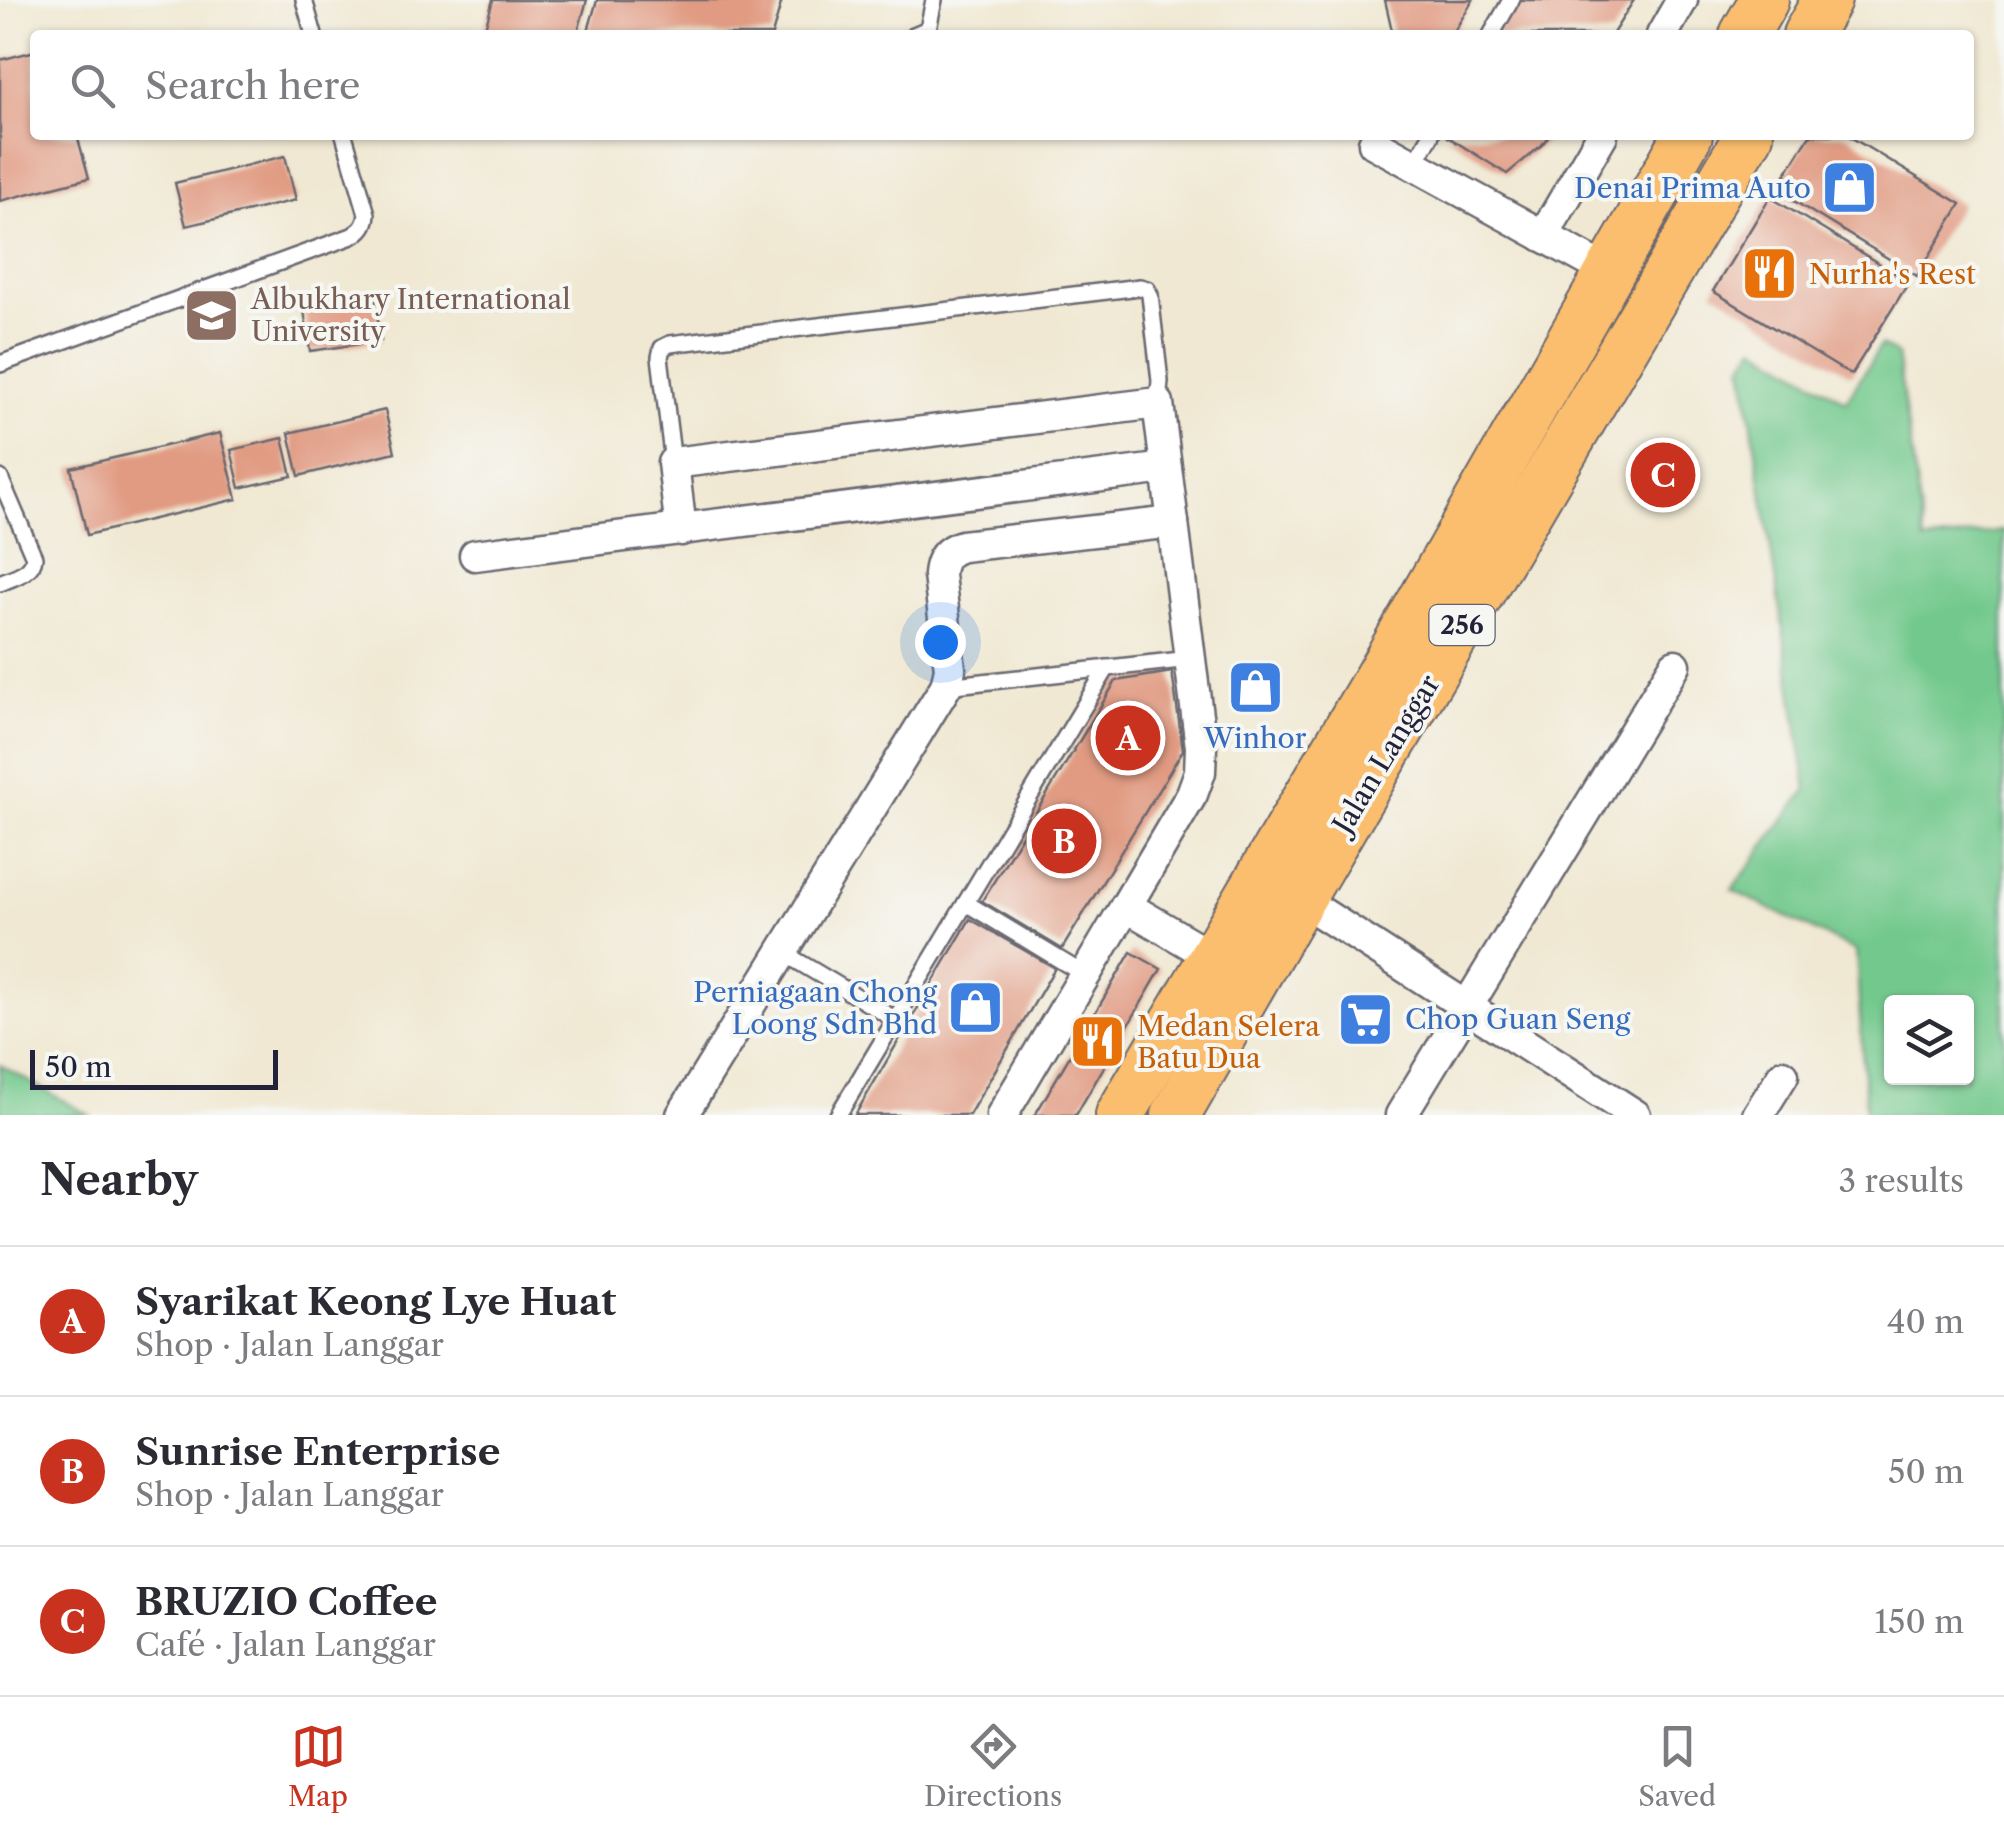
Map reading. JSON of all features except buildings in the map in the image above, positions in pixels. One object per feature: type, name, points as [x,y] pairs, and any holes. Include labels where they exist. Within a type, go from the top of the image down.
[{"type":"main road","points":[[1747,30],[1764,0]]},
{"type":"main road","points":[[1810,30],[1827,0]]},
{"type":"main road","name":"Jalan Langgar","points":[[1120,1115],[1377,680],[1685,140]]},
{"type":"main road","name":"Jalan Langgar","points":[[1176,1115],[1746,140]]},
{"type":"street","points":[[1665,30],[1682,0]]},
{"type":"street","points":[[1542,236],[1599,140]]},
{"type":"street","points":[[1374,143],[1611,273]]},
{"type":"street","points":[[681,530],[673,463],[1158,403],[1201,748],[1200,772],[1192,794],[1002,1115]]},
{"type":"street","points":[[475,556],[1166,468]]},
{"type":"street","points":[[682,1115],[946,686],[950,670],[938,575],[940,564],[952,549],[1173,522]]},
{"type":"street","points":[[1401,1115],[1675,665]]},
{"type":"street","points":[[1300,899],[1635,1115]]},
{"type":"street","points":[[1126,906],[1213,957]]},
{"type":"street","points":[[1758,1115],[1783,1075]]},
{"type":"lane","points":[[304,0],[313,30]]},
{"type":"lane","points":[[926,30],[934,0]]},
{"type":"lane","points":[[1493,30],[1511,0]]},
{"type":"lane","points":[[0,364],[360,231],[367,214],[345,140]]},
{"type":"lane","points":[[1414,165],[1429,140]]},
{"type":"lane","points":[[673,463],[660,357],[662,348],[670,344],[1140,287],[1150,295],[1160,380],[1158,403]]},
{"type":"lane","points":[[0,478],[34,564],[26,572],[0,583]]},
{"type":"lane","points":[[946,686],[1190,659]]},
{"type":"lane","points":[[838,1115],[1107,668]]},
{"type":"lane","points":[[966,903],[1085,975]]},
{"type":"lane","points":[[782,952],[896,1020]]},
{"type":"green space","points":[[1881,345],[1897,355],[1925,542],[2004,531],[2004,1115],[1866,1115],[1856,951],[1732,890],[1807,789],[1743,365],[1755,346],[1846,401]]},
{"type":"green space","points":[[0,1065],[89,1115],[0,1115]]},
{"type":"place","name":"Denai Prima Auto","points":[[1850,188]]},
{"type":"place","name":"Nurha's Rest","points":[[1770,274]]},
{"type":"place","name":"Albukhary International University","points":[[212,315]]},
{"type":"place","name":"BRUZIO Coffee","points":[[1663,475]]},
{"type":"place","name":"Winhor","points":[[1255,687]]},
{"type":"place","name":"Syarikat Keong Lye Huat","points":[[1128,738]]},
{"type":"place","name":"Sunrise Enterprise","points":[[1064,841]]},
{"type":"place","name":"Perniagaan Chong Loong Sdn Bhd","points":[[976,1008]]},
{"type":"place","name":"Chop Guan Seng","points":[[1366,1019]]},
{"type":"place","name":"Medan Selera Batu Dua","points":[[1098,1042]]}]
